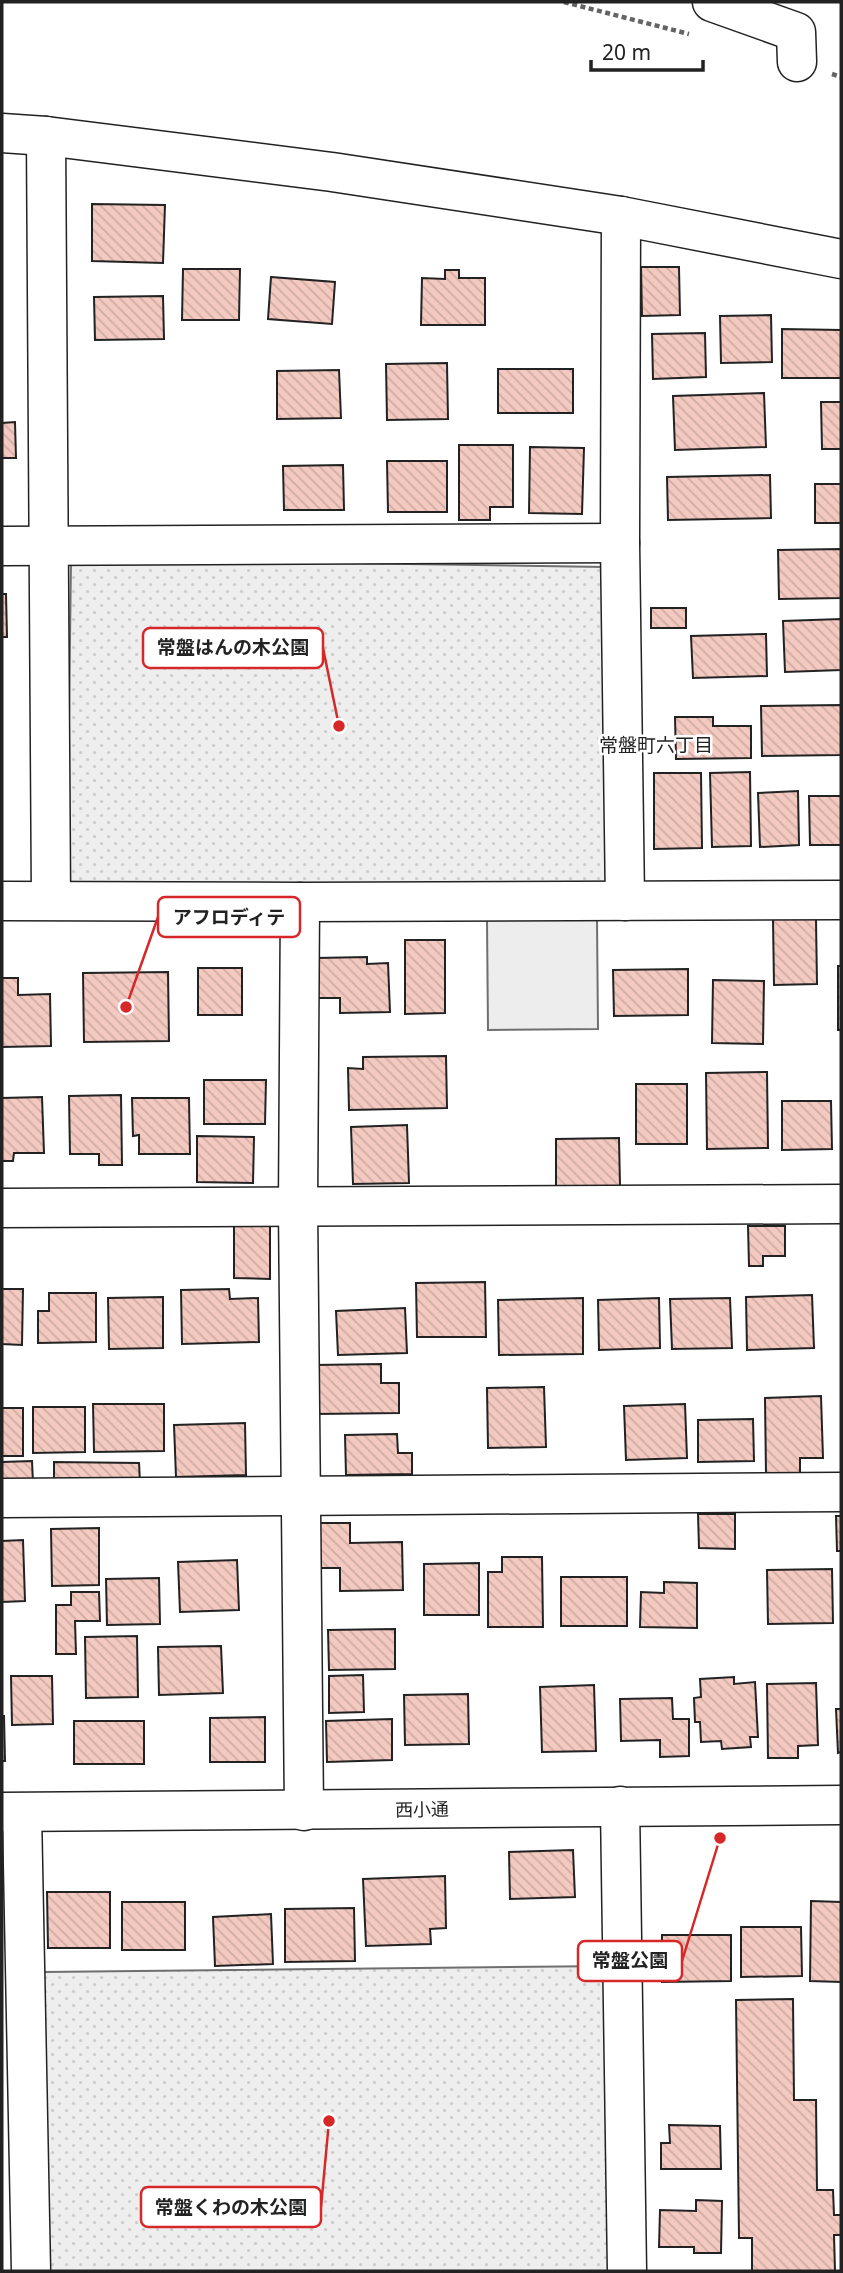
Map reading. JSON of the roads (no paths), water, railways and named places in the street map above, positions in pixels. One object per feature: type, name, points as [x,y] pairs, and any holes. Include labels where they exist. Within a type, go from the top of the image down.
[{"type":"street","points":[[712,2],[796,32],[797,62]]},
{"type":"street","points":[[2,133],[46,136],[332,172],[621,216],[841,259]]},
{"type":"street","points":[[46,136],[51,900]]},
{"type":"street","points":[[621,216],[620,543],[625,901]]},
{"type":"street","points":[[2,545],[620,543]]},
{"type":"street","points":[[2,901],[841,900]]},
{"type":"street","points":[[300,902],[298,1207],[304,1811]]},
{"type":"street","points":[[2,1208],[841,1204]]},
{"type":"street","points":[[2,1498],[841,1492]]},
{"type":"street","name":"西小通","points":[[12,1813],[841,1805]]},
{"type":"street","points":[[620,1806],[627,2271]]},
{"type":"street","points":[[12,1813],[31,2271]]},
{"type":"place","name":"常盤はんの木公園","points":[[339,726]]},
{"type":"place","name":"アフロディテ","points":[[126,1007]]},
{"type":"place","name":"常盤公園","points":[[720,1838]]},
{"type":"place","name":"常盤くわの木公園","points":[[329,2121]]},
{"type":"district","name":"常盤町六丁目","points":[[656,745]]}]
